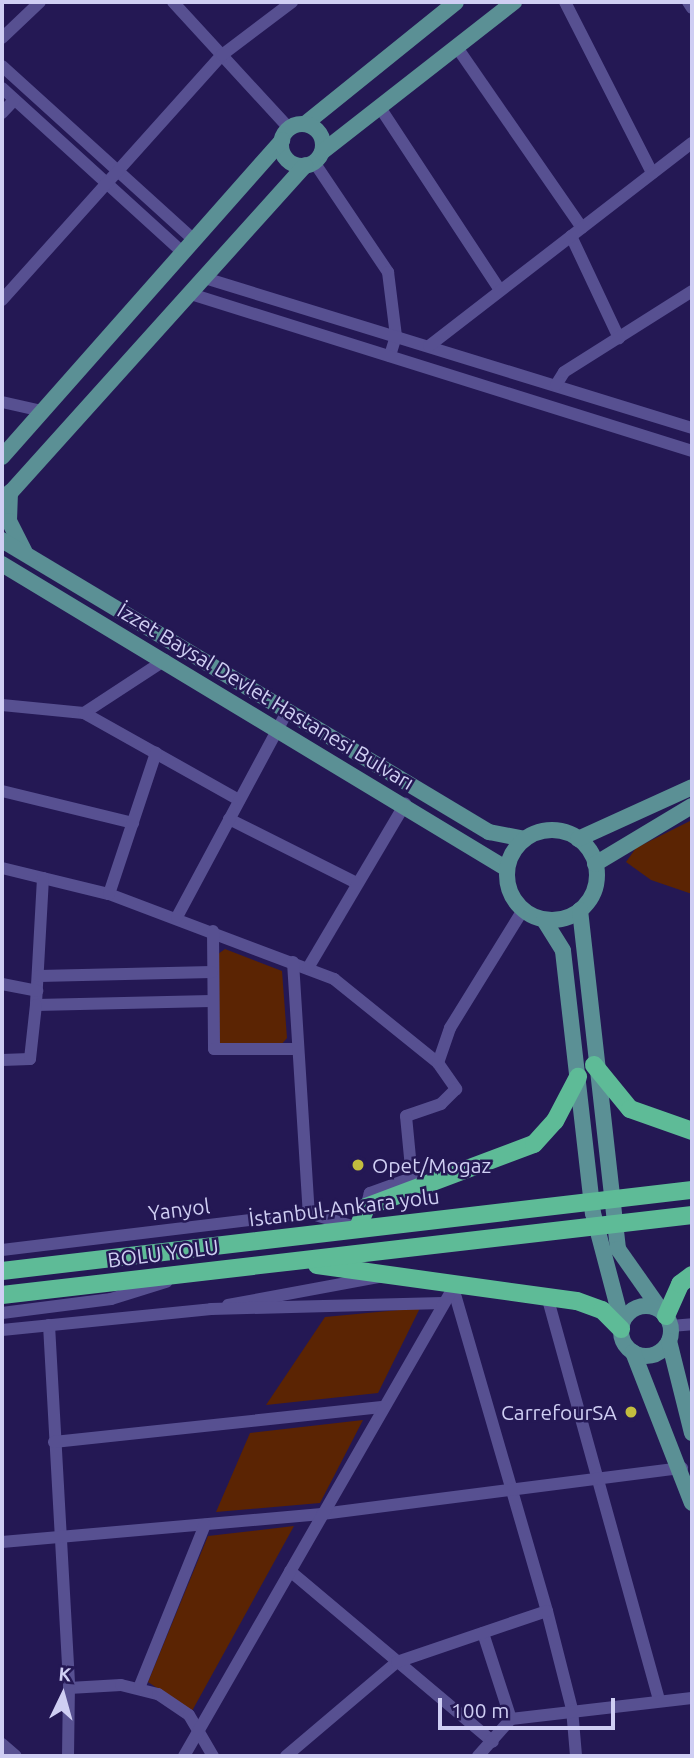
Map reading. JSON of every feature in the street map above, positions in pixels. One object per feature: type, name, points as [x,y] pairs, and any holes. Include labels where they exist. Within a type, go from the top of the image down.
[{"type":"highway","points":[[594,1065],[630,1109],[692,1131]]},
{"type":"highway","points":[[358,1228],[366,1207],[534,1144],[555,1121],[578,1077]]},
{"type":"highway","name":"İstanbul-Ankara yolu","points":[[2,1271],[692,1190]]},
{"type":"highway","name":"BOLU YOLU","points":[[2,1295],[692,1215]]},
{"type":"highway","points":[[286,1262],[393,1275],[455,1287],[547,1296],[596,1307],[621,1326]]},
{"type":"highway","points":[[667,1324],[680,1284],[692,1275]]},
{"type":"main road","points":[[2,457],[292,131],[456,2]]},
{"type":"main road","points":[[30,558],[12,530],[6,497],[194,295],[313,160],[513,2]]},
{"type":"main road","points":[[292,131],[320,133],[313,160]]},
{"type":"main road","points":[[292,131],[288,159],[313,160]]},
{"type":"main road","name":"İzzet Baysal Devlet Hastanesi Bulvarı","points":[[2,540],[489,832],[524,839]]},
{"type":"main road","name":"İzzet Baysal Devlet Hastanesi Bulvarı","points":[[2,564],[279,727],[507,869]]},
{"type":"main road","points":[[578,838],[692,787]]},
{"type":"main road","points":[[595,864],[692,806]]},
{"type":"main road","points":[[692,1433],[667,1324],[618,1249],[594,1065],[580,910],[596,884],[595,864],[578,838],[553,830],[524,839],[507,869],[511,896],[523,910],[544,920],[561,946],[593,1213],[621,1326],[649,1383],[682,1468],[692,1503]]},
{"type":"main road","points":[[544,920],[580,910]]},
{"type":"main road","points":[[621,1326],[640,1306],[667,1324]]},
{"type":"main road","points":[[633,1352],[653,1355],[667,1324]]},
{"type":"main road","points":[[649,1383],[676,1371]]},
{"type":"street","points":[[2,38],[40,2]]},
{"type":"street","points":[[173,2],[292,131]]},
{"type":"street","points":[[2,300],[105,182],[222,55],[292,2]]},
{"type":"street","points":[[565,2],[652,173]]},
{"type":"street","points":[[688,2],[692,8]]},
{"type":"street","points":[[456,46],[582,228]]},
{"type":"street","points":[[2,66],[116,171],[188,245]]},
{"type":"street","points":[[2,89],[105,182],[188,245]]},
{"type":"street","points":[[2,113],[14,100]]},
{"type":"street","points":[[379,106],[499,289]]},
{"type":"street","points":[[429,346],[499,289],[692,143]]},
{"type":"street","points":[[313,160],[388,272],[396,335],[390,356]]},
{"type":"street","points":[[571,236],[619,338]]},
{"type":"street","points":[[208,279],[691,426]]},
{"type":"street","points":[[556,385],[564,372],[692,291]]},
{"type":"street","points":[[194,295],[692,451]]},
{"type":"street","points":[[2,402],[42,411]]},
{"type":"street","points":[[84,713],[165,660]]},
{"type":"street","points":[[2,705],[84,713],[239,800]]},
{"type":"street","points":[[177,917],[288,710]]},
{"type":"street","points":[[109,894],[156,754]]},
{"type":"street","points":[[2,791],[132,823]]},
{"type":"street","points":[[308,968],[405,804]]},
{"type":"street","points":[[229,819],[357,883]]},
{"type":"street","points":[[2,868],[109,894],[177,917],[308,968],[370,1005],[438,1063],[456,1089],[441,1104],[406,1116],[412,1178],[370,1193],[366,1207]]},
{"type":"street","points":[[2,1060],[30,1059],[39,976],[43,878]]},
{"type":"street","points":[[438,1063],[450,1028],[523,910]]},
{"type":"street","points":[[213,931],[211,1001],[214,1049],[295,1049]]},
{"type":"street","points":[[293,962],[295,1049],[309,1213]]},
{"type":"street","points":[[39,976],[212,972]]},
{"type":"street","points":[[2,984],[37,991]]},
{"type":"street","points":[[36,1005],[211,1001]]},
{"type":"street","name":"Yanyol","points":[[2,1250],[309,1213],[358,1228]]},
{"type":"street","points":[[2,1313],[111,1299],[197,1272]]},
{"type":"street","points":[[211,1310],[393,1275]]},
{"type":"street","points":[[184,1756],[443,1303],[455,1287]]},
{"type":"street","points":[[455,1287],[547,1611],[572,1709],[576,1756]]},
{"type":"street","points":[[547,1296],[600,1477],[659,1701]]},
{"type":"street","points":[[103,1319],[111,1299]]},
{"type":"street","points":[[2,1330],[211,1310],[443,1303]]},
{"type":"street","points":[[21,1311],[49,1325]]},
{"type":"street","points":[[667,1324],[692,1324]]},
{"type":"street","points":[[49,1325],[57,1539],[69,1688],[68,1756]]},
{"type":"street","points":[[54,1442],[384,1406]]},
{"type":"street","points":[[2,1542],[322,1514],[682,1468]]},
{"type":"street","points":[[139,1688],[205,1525]]},
{"type":"street","points":[[290,1571],[493,1742]]},
{"type":"street","points":[[286,1756],[397,1662],[547,1611]]},
{"type":"street","points":[[483,1633],[511,1718]]},
{"type":"street","points":[[69,1688],[139,1688],[174,1704],[201,1730],[214,1756]]},
{"type":"street","points":[[478,1756],[493,1742],[511,1718],[572,1709],[692,1698]]},
{"type":"street","points":[[2,1744],[16,1756]]},
{"type":"shaded area","points":[[692,820],[692,894],[651,880],[626,862],[636,848]]},
{"type":"shaded area","points":[[225,949],[282,971],[287,1038],[281,1045],[218,1043],[218,954]]},
{"type":"shaded area","points":[[420,1308],[378,1393],[266,1405],[325,1317]]},
{"type":"shaded area","points":[[363,1420],[320,1503],[216,1512],[250,1433]]},
{"type":"shaded area","points":[[294,1526],[192,1711],[148,1682],[208,1536]]},
{"type":"place","name":"Opet/Mogaz","points":[[358,1165]]},
{"type":"place","name":"CarrefourSA","points":[[631,1412]]}]
